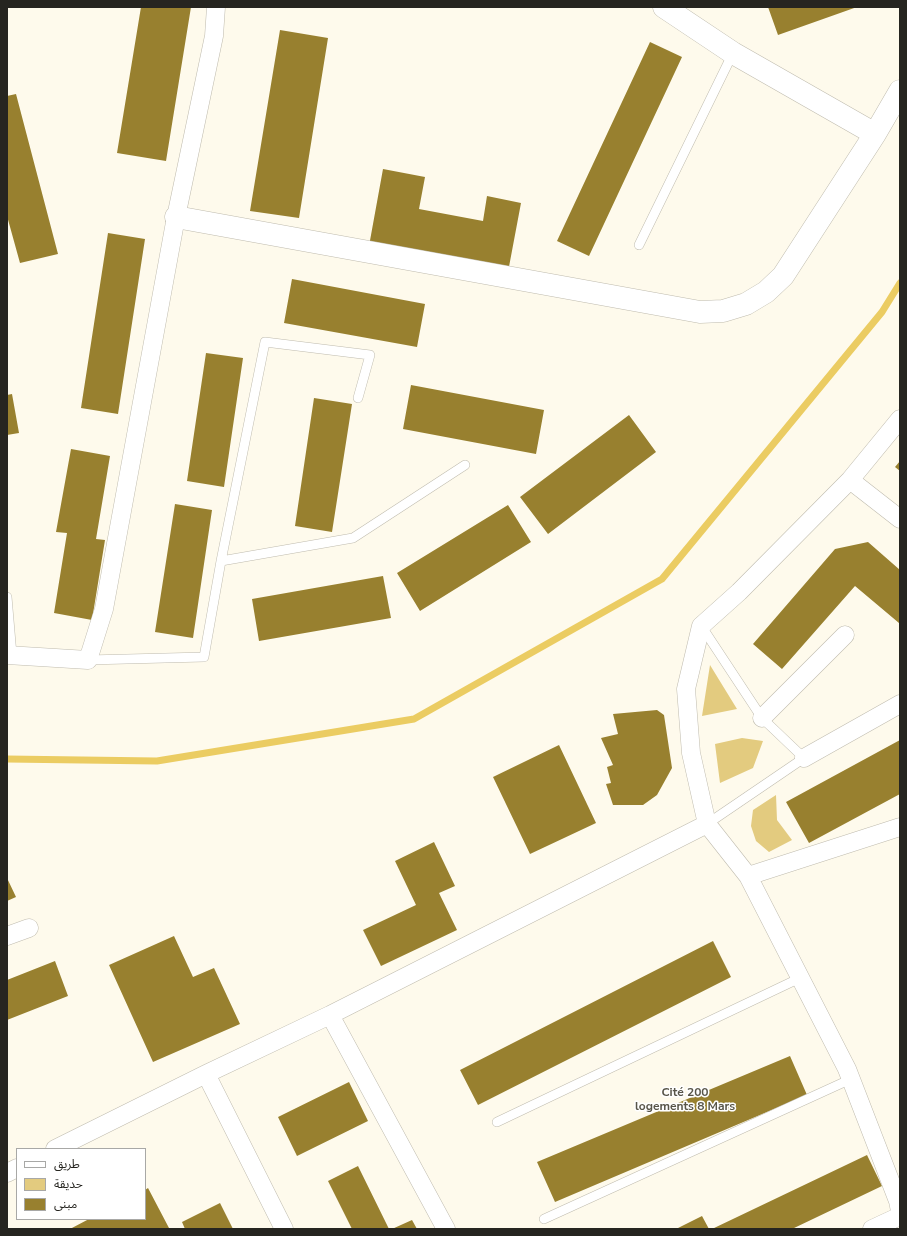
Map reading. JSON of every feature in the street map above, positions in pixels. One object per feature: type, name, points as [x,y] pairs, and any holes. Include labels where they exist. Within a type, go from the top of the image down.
[{"type":"street","points":[[10,655],[88,660],[104,609],[176,217],[214,36],[216,7]]},
{"type":"street","points":[[664,7],[733,53],[875,134]]},
{"type":"street","points":[[176,217],[700,312],[723,311],[746,304],[766,292],[783,276],[875,134],[900,91]]},
{"type":"street","points":[[900,419],[850,480],[739,592],[701,626],[686,689],[691,753],[707,824],[748,876],[847,1069],[900,1210]]},
{"type":"street","points":[[850,480],[900,519]]},
{"type":"street","points":[[762,718],[845,635]]},
{"type":"street","points":[[804,758],[900,704]]},
{"type":"street","points":[[57,1148],[206,1074],[330,1015],[707,824]]},
{"type":"street","points":[[748,876],[900,827]]},
{"type":"street","points":[[7,936],[29,928]]},
{"type":"street","points":[[330,1015],[446,1229]]},
{"type":"street","points":[[206,1074],[284,1229]]},
{"type":"street","points":[[7,1173],[16,1168]]},
{"type":"street","points":[[872,1229],[900,1216]]},
{"type":"lane","points":[[639,245],[733,53]]},
{"type":"lane","points":[[88,660],[204,657],[221,561],[265,342],[370,355],[358,398]]},
{"type":"lane","points":[[221,561],[353,538],[466,465]]},
{"type":"lane","points":[[7,597],[10,655]]},
{"type":"lane","points":[[701,626],[762,718],[804,758],[707,824]]},
{"type":"lane","points":[[497,1122],[800,978]]},
{"type":"lane","points":[[544,1219],[851,1079]]},
{"type":"green space","points":[[710,665],[737,709],[702,716]]},
{"type":"green space","points":[[742,738],[763,741],[753,768],[720,783],[715,744]]},
{"type":"green space","points":[[776,795],[777,820],[792,840],[769,852],[756,841],[751,826],[753,810]]},
{"type":"building","points":[[141,7],[191,7],[166,161],[117,153]]},
{"type":"building","points":[[768,7],[857,7],[778,35]]},
{"type":"building","points":[[280,30],[328,38],[299,218],[250,211]]},
{"type":"building","points":[[650,42],[682,57],[589,256],[557,241]]},
{"type":"building","points":[[16,94],[58,254],[20,263],[7,216],[7,96]]},
{"type":"building","points":[[383,169],[425,177],[419,209],[483,221],[487,196],[521,203],[508,272],[369,246]]},
{"type":"building","points":[[108,233],[145,239],[118,414],[81,408]]},
{"type":"building","points":[[292,279],[425,304],[417,347],[284,323]]},
{"type":"building","points":[[206,353],[243,358],[224,487],[187,481]]},
{"type":"building","points":[[411,385],[544,410],[536,454],[403,429]]},
{"type":"building","points":[[12,394],[19,433],[7,435],[7,395]]},
{"type":"building","points":[[314,398],[352,404],[332,532],[295,526]]},
{"type":"building","points":[[629,415],[656,452],[548,534],[520,497]]},
{"type":"building","points":[[71,449],[110,456],[96,539],[105,540],[92,620],[54,613],[67,533],[56,532]]},
{"type":"building","points":[[900,461],[900,471],[895,467]]},
{"type":"building","points":[[175,504],[212,510],[193,638],[155,632]]},
{"type":"building","points":[[508,505],[531,542],[420,611],[397,573]]},
{"type":"building","points":[[868,542],[900,570],[899,623],[855,586],[782,669],[753,644],[835,549]]},
{"type":"building","points":[[383,576],[391,618],[259,641],[252,599]]},
{"type":"building","points":[[657,710],[664,715],[672,768],[657,795],[643,805],[613,805],[606,784],[611,783],[607,767],[613,765],[601,738],[618,734],[613,714]]},
{"type":"building","points":[[900,740],[900,794],[809,843],[786,802]]},
{"type":"building","points":[[559,745],[596,823],[530,854],[493,777]]},
{"type":"building","points":[[434,842],[455,886],[439,893],[457,930],[381,966],[363,930],[416,905],[395,861]]},
{"type":"building","points":[[7,878],[16,897],[7,901]]},
{"type":"building","points":[[174,936],[193,977],[214,968],[240,1024],[153,1062],[109,965]]},
{"type":"building","points":[[713,941],[731,977],[478,1105],[460,1070]]},
{"type":"building","points":[[55,961],[68,996],[7,1020],[7,980]]},
{"type":"building","points":[[790,1056],[807,1095],[555,1202],[537,1162]]},
{"type":"building","points":[[349,1082],[368,1121],[297,1156],[278,1117]]},
{"type":"building","points":[[867,1155],[882,1186],[792,1229],[712,1229]]},
{"type":"building","points":[[358,1166],[389,1229],[352,1229],[328,1181]]},
{"type":"building","points":[[148,1188],[169,1228],[70,1229],[87,1220],[146,1220],[146,1189]]},
{"type":"building","points":[[220,1203],[233,1229],[185,1229],[182,1222]]},
{"type":"building","points":[[702,1216],[709,1229],[676,1229]]},
{"type":"building","points":[[412,1220],[417,1229],[392,1229]]},
{"type":"waterway","points":[[7,759],[157,761],[414,719],[662,579],[882,312],[900,283]]},
{"type":"district","name":"Cité 200 logements 8 Mars","points":[[685,1100]]}]
